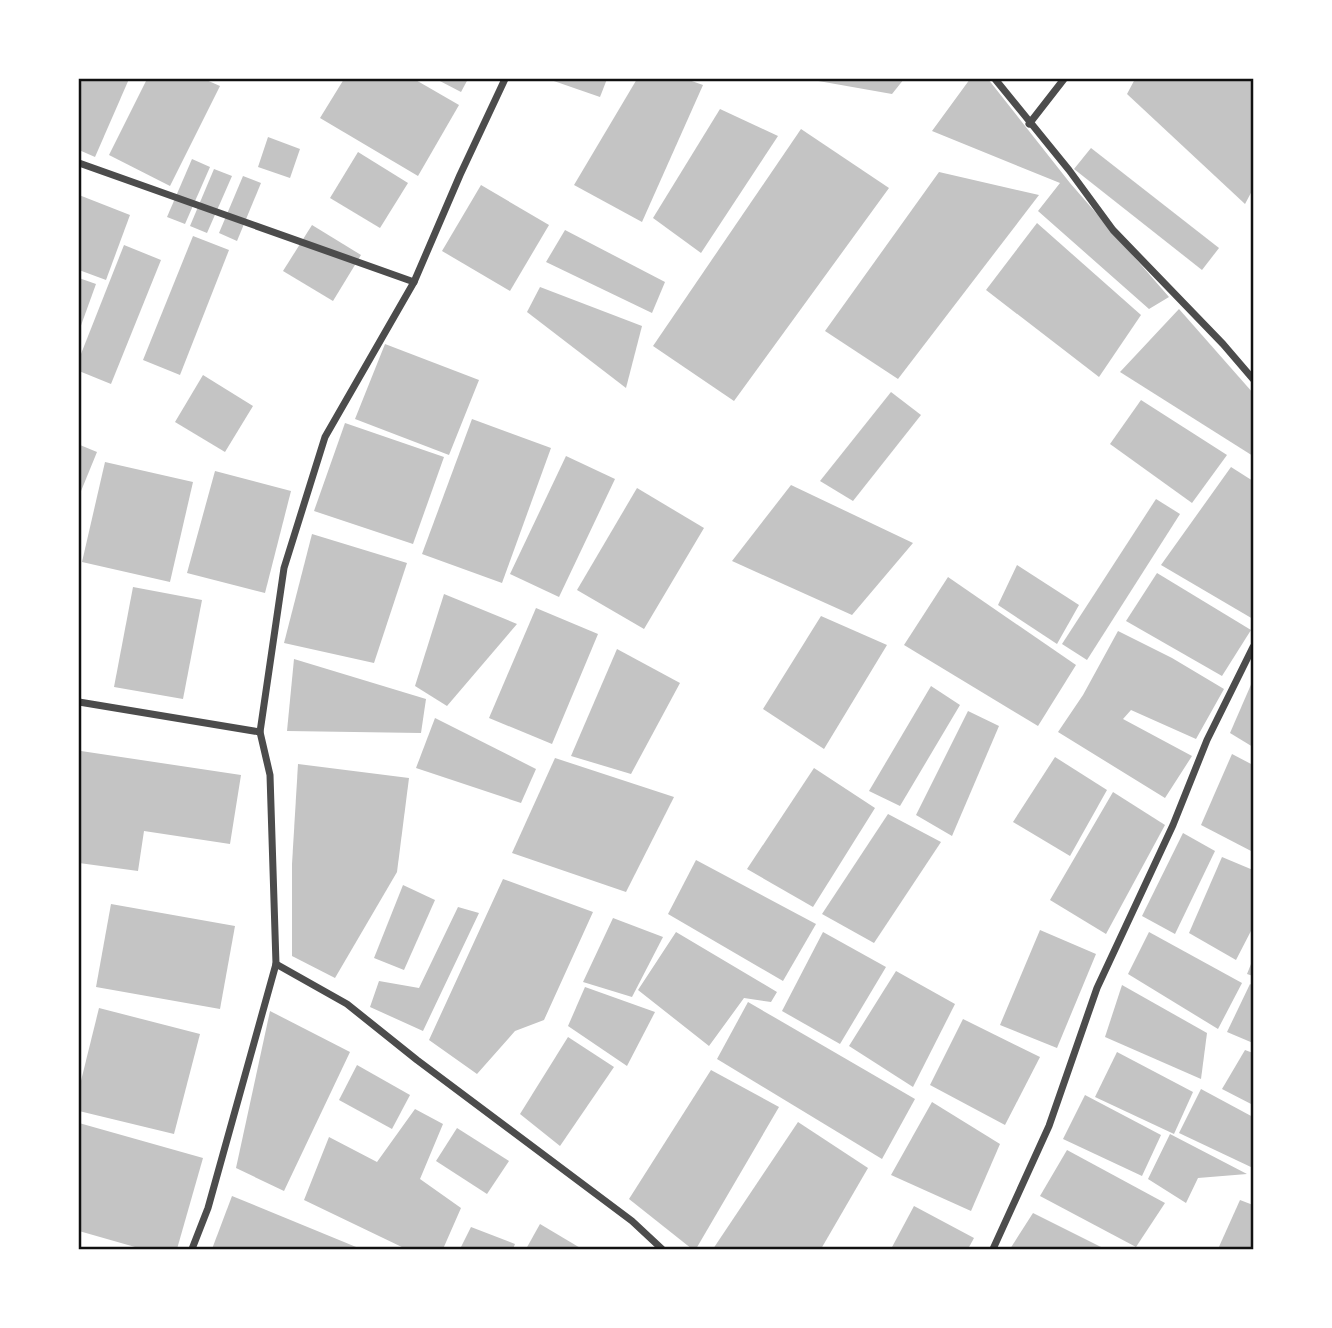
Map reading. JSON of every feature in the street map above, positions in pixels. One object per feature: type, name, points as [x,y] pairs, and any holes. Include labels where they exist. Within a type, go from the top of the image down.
[{"type":"street","points":[[192,1249],[208,1208],[276,964],[270,775],[260,732],[284,568],[325,437],[414,282],[505,79]]},
{"type":"street","points":[[995,79],[1069,170],[1113,230],[1223,344],[1253,379]]},
{"type":"street","points":[[1029,124],[1064,79]]},
{"type":"street","points":[[79,163],[414,282]]},
{"type":"street","points":[[993,1249],[1049,1126],[1097,988],[1174,825],[1207,740],[1253,648]]},
{"type":"street","points":[[79,702],[260,732]]},
{"type":"street","points":[[276,964],[347,1004],[417,1060],[632,1221],[662,1249]]},
{"type":"building","points":[[79,79],[129,79],[95,157],[79,150]]},
{"type":"building","points":[[147,79],[204,79],[220,86],[170,186],[109,155]]},
{"type":"building","points":[[344,79],[414,79],[459,105],[418,176],[320,118]]},
{"type":"building","points":[[436,79],[468,79],[461,92]]},
{"type":"building","points":[[548,79],[607,79],[600,97]]},
{"type":"building","points":[[637,79],[686,79],[703,85],[642,222],[574,185]]},
{"type":"building","points":[[807,79],[904,79],[892,94]]},
{"type":"building","points":[[970,79],[988,79],[1070,183],[1169,297],[1149,309],[1038,211],[1060,183],[932,131]]},
{"type":"building","points":[[1135,79],[1253,79],[1253,189],[1245,204],[1127,94]]},
{"type":"building","points":[[720,109],[778,136],[701,253],[653,218]]},
{"type":"building","points":[[801,129],[889,188],[734,401],[653,346]]},
{"type":"building","points":[[268,137],[300,149],[290,178],[258,167]]},
{"type":"building","points":[[1091,148],[1219,248],[1202,270],[1074,169]]},
{"type":"building","points":[[358,152],[408,183],[380,228],[330,198]]},
{"type":"building","points":[[192,159],[210,167],[185,224],[167,217]]},
{"type":"building","points":[[214,169],[232,176],[207,233],[190,226]]},
{"type":"building","points":[[939,172],[1039,195],[898,379],[825,331]]},
{"type":"building","points":[[243,176],[261,183],[237,241],[219,233]]},
{"type":"building","points":[[481,185],[549,225],[510,291],[442,251]]},
{"type":"building","points":[[79,195],[130,215],[106,280],[79,270]]},
{"type":"building","points":[[1037,223],[1141,315],[1099,377],[986,290]]},
{"type":"building","points":[[312,225],[361,255],[333,301],[283,271]]},
{"type":"building","points":[[565,230],[665,282],[652,313],[546,262]]},
{"type":"building","points":[[193,236],[229,250],[180,375],[143,360]]},
{"type":"building","points":[[124,245],[161,260],[111,384],[79,371],[79,359]]},
{"type":"building","points":[[79,278],[96,284],[79,331]]},
{"type":"building","points":[[540,287],[642,326],[626,388],[527,312]]},
{"type":"building","points":[[1179,309],[1253,393],[1253,456],[1120,372]]},
{"type":"building","points":[[385,344],[479,380],[449,455],[355,419]]},
{"type":"building","points":[[203,375],[253,406],[225,452],[175,422]]},
{"type":"building","points":[[891,392],[921,415],[853,501],[820,481]]},
{"type":"building","points":[[1141,400],[1227,455],[1192,503],[1110,444]]},
{"type":"building","points":[[472,419],[551,448],[502,583],[422,554]]},
{"type":"building","points":[[345,423],[444,457],[413,544],[314,511]]},
{"type":"building","points":[[80,445],[97,452],[79,496],[79,447]]},
{"type":"building","points":[[566,456],[615,479],[559,597],[510,574]]},
{"type":"building","points":[[105,462],[193,482],[170,582],[82,562]]},
{"type":"building","points":[[1231,467],[1253,481],[1253,619],[1161,565]]},
{"type":"building","points":[[215,471],[291,491],[265,593],[187,573]]},
{"type":"building","points":[[791,485],[913,543],[852,615],[732,561]]},
{"type":"building","points":[[637,488],[704,528],[644,629],[577,590]]},
{"type":"building","points":[[1156,499],[1180,514],[1087,660],[1062,644]]},
{"type":"building","points":[[312,534],[407,563],[374,663],[284,643]]},
{"type":"building","points":[[1017,565],[1079,605],[1057,644],[998,605]]},
{"type":"building","points":[[1157,573],[1251,630],[1222,676],[1126,621]]},
{"type":"building","points":[[948,577],[1076,665],[1038,726],[904,645]]},
{"type":"building","points":[[133,587],[202,600],[183,699],[114,687]]},
{"type":"building","points":[[444,594],[517,624],[447,706],[415,686]]},
{"type":"building","points":[[536,608],[598,634],[552,744],[489,718]]},
{"type":"building","points":[[821,616],[887,645],[824,749],[763,709]]},
{"type":"building","points":[[1118,631],[1172,658],[1224,689],[1196,739],[1131,710],[1123,719],[1192,756],[1165,798],[1058,732],[1083,695]]},
{"type":"building","points":[[617,649],[680,683],[631,774],[571,756]]},
{"type":"building","points":[[294,659],[426,699],[421,733],[287,731]]},
{"type":"building","points":[[1253,680],[1253,747],[1230,733]]},
{"type":"building","points":[[931,686],[960,705],[900,806],[869,791]]},
{"type":"building","points":[[968,711],[999,726],[952,836],[916,815]]},
{"type":"building","points":[[435,718],[536,769],[521,803],[416,768]]},
{"type":"building","points":[[81,751],[241,775],[230,844],[144,831],[138,871],[79,863]]},
{"type":"building","points":[[1232,754],[1253,765],[1253,852],[1201,825]]},
{"type":"building","points":[[1055,757],[1107,790],[1070,856],[1013,822]]},
{"type":"building","points":[[555,758],[674,797],[626,892],[512,853]]},
{"type":"building","points":[[298,764],[409,778],[397,872],[335,978],[292,956],[292,864]]},
{"type":"building","points":[[814,768],[875,808],[813,907],[747,869]]},
{"type":"building","points":[[1113,792],[1165,825],[1106,934],[1050,900]]},
{"type":"building","points":[[888,814],[941,842],[874,943],[822,914]]},
{"type":"building","points":[[1183,833],[1215,851],[1175,934],[1142,916]]},
{"type":"building","points":[[1222,857],[1253,870],[1253,927],[1236,960],[1189,933]]},
{"type":"building","points":[[696,860],[816,924],[783,981],[668,914]]},
{"type":"building","points":[[503,879],[593,912],[544,1020],[515,1031],[477,1074],[429,1040]]},
{"type":"building","points":[[403,885],[435,900],[404,970],[374,958]]},
{"type":"building","points":[[111,904],[235,926],[220,1009],[96,987]]},
{"type":"building","points":[[458,907],[479,913],[423,1031],[370,1007],[379,981],[419,988]]},
{"type":"building","points":[[613,918],[663,937],[632,997],[583,982]]},
{"type":"building","points":[[1040,930],[1096,954],[1057,1048],[1000,1025]]},
{"type":"building","points":[[676,932],[777,992],[771,1002],[744,998],[709,1046],[638,990]]},
{"type":"building","points":[[823,932],[886,967],[840,1044],[782,1011]]},
{"type":"building","points":[[1149,932],[1242,983],[1218,1029],[1128,974]]},
{"type":"building","points":[[1253,959],[1253,976],[1247,974]]},
{"type":"building","points":[[896,971],[955,1004],[913,1087],[849,1046]]},
{"type":"building","points":[[1250,984],[1253,986],[1253,1043],[1227,1032]]},
{"type":"building","points":[[1122,985],[1207,1033],[1201,1079],[1105,1037]]},
{"type":"building","points":[[585,987],[655,1012],[627,1066],[568,1026]]},
{"type":"building","points":[[748,1002],[915,1099],[882,1159],[717,1059]]},
{"type":"building","points":[[99,1008],[200,1034],[174,1134],[79,1111],[79,1089]]},
{"type":"building","points":[[270,1011],[350,1052],[284,1191],[236,1168]]},
{"type":"building","points":[[963,1019],[1040,1057],[1005,1125],[930,1085]]},
{"type":"building","points":[[568,1037],[614,1067],[560,1146],[520,1114]]},
{"type":"building","points":[[1245,1050],[1253,1053],[1253,1105],[1222,1089]]},
{"type":"building","points":[[1117,1052],[1193,1092],[1174,1134],[1095,1097]]},
{"type":"building","points":[[357,1065],[410,1095],[392,1129],[339,1100]]},
{"type":"building","points":[[711,1070],[779,1107],[696,1249],[692,1249],[629,1199]]},
{"type":"building","points":[[1201,1089],[1253,1117],[1253,1168],[1179,1133]]},
{"type":"building","points":[[1085,1095],[1161,1135],[1142,1176],[1063,1139]]},
{"type":"building","points":[[932,1102],[1000,1144],[971,1211],[891,1175]]},
{"type":"building","points":[[415,1109],[443,1124],[420,1179],[461,1208],[443,1249],[406,1249],[304,1200],[329,1137],[377,1162]]},
{"type":"building","points":[[798,1122],[868,1168],[821,1249],[713,1249]]},
{"type":"building","points":[[79,1123],[203,1158],[177,1249],[142,1249],[79,1231]]},
{"type":"building","points":[[457,1128],[509,1161],[487,1194],[436,1161]]},
{"type":"building","points":[[1170,1134],[1247,1174],[1198,1178],[1186,1203],[1148,1179]]},
{"type":"building","points":[[1067,1150],[1165,1203],[1136,1247],[1040,1196]]},
{"type":"building","points":[[232,1196],[361,1249],[212,1249]]},
{"type":"building","points":[[1240,1200],[1253,1205],[1253,1249],[1218,1249]]},
{"type":"building","points":[[914,1206],[974,1238],[968,1249],[891,1249]]},
{"type":"building","points":[[1033,1213],[1105,1249],[1010,1249]]},
{"type":"building","points":[[540,1224],[582,1249],[526,1249]]},
{"type":"building","points":[[471,1227],[515,1244],[513,1249],[460,1249]]}]
